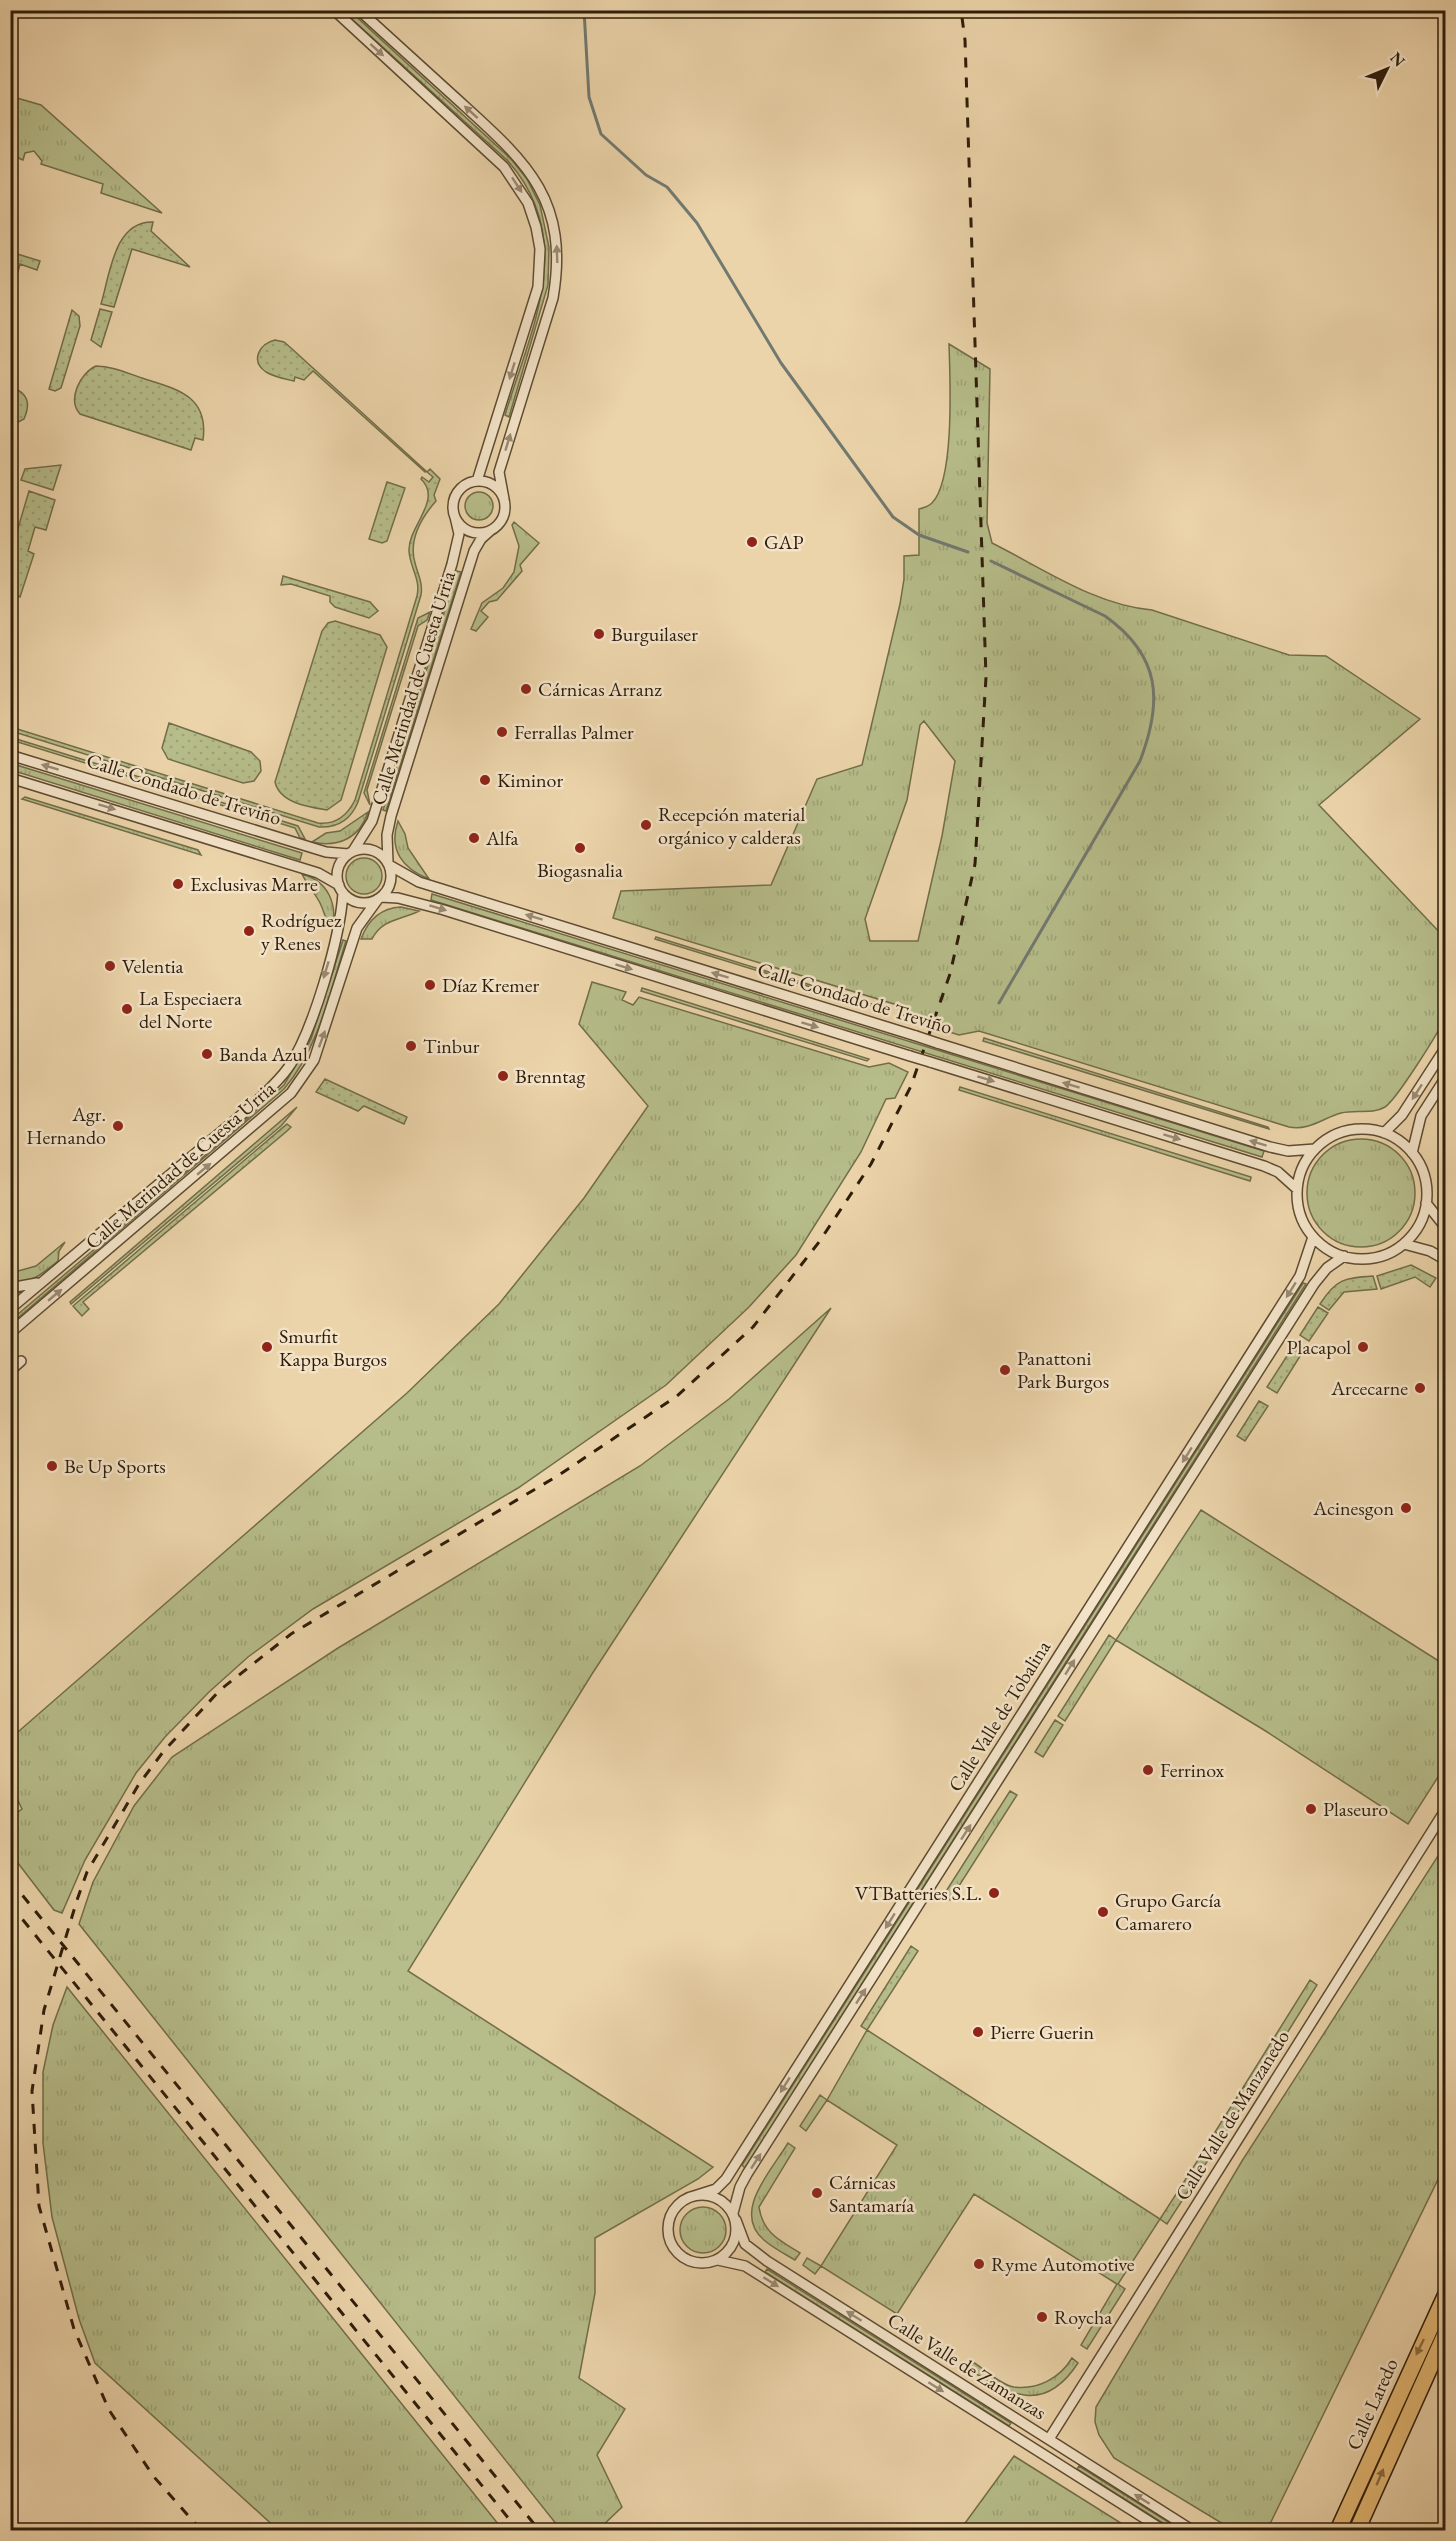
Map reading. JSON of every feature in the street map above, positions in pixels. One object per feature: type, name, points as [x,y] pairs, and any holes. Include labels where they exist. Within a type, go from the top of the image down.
[{"type":"main road","name":"Calle Laredo","points":[[1338,2530],[1408,2371],[1446,2294]]},
{"type":"main road","name":"Calle Laredo","points":[[1357,2530],[1446,2332]]},
{"type":"street","points":[[334,10],[504,167],[528,203],[536,227],[540,258],[538,286],[477,480]]},
{"type":"street","points":[[358,10],[511,148],[538,185],[552,221],[557,262],[554,289],[499,472],[504,499],[502,519],[491,530],[472,532],[463,527],[455,517],[453,502],[458,491],[467,483],[477,480],[494,485],[504,499]]},
{"type":"street","name":"Calle Merindad de Cuesta Urria","points":[[350,853],[372,821],[452,564],[459,534],[455,517]]},
{"type":"street","name":"Calle Merindad de Cuesta Urria","points":[[389,864],[387,835],[398,796],[474,551],[481,539],[491,530]]},
{"type":"street","name":"Calle Condado de Treviño","points":[[10,755],[326,852],[350,853]]},
{"type":"street","name":"Calle Condado de Treviño","points":[[10,778],[318,873],[341,889]]},
{"type":"street","points":[[365,848],[374,850],[389,864],[391,881],[379,898],[358,902],[341,889],[338,869],[350,853],[365,848]]},
{"type":"street","name":"Calle Condado de Treviño","points":[[389,864],[419,882],[1270,1147],[1288,1151],[1315,1149]]},
{"type":"street","name":"Calle Merindad de Cuesta Urria","points":[[10,1309],[253,1105],[282,1075],[295,1056],[309,1025],[341,921],[341,889]]},
{"type":"street","name":"Calle Merindad de Cuesta Urria","points":[[10,1333],[291,1093],[314,1060],[357,928],[379,898]]},
{"type":"street","name":"Calle Condado de Treviño","points":[[379,898],[398,898],[444,910],[1264,1166],[1278,1172],[1297,1189]]},
{"type":"street","points":[[1384,1133],[1402,1115],[1446,1047]]},
{"type":"street","points":[[1412,1153],[1421,1116],[1446,1077]]},
{"type":"street","points":[[1365,1129],[1384,1133],[1399,1141],[1412,1153],[1422,1168],[1426,1186],[1426,1203],[1415,1232],[1404,1244],[1389,1253],[1371,1258],[1344,1256],[1327,1248],[1313,1236],[1299,1209],[1297,1189],[1303,1167],[1315,1149],[1334,1135],[1345,1131],[1365,1129]]},
{"type":"street","points":[[1426,1203],[1446,1228]]},
{"type":"street","name":"Calle Valle de Tobalina","points":[[694,2196],[716,2189],[730,2172],[1300,1276],[1313,1236]]},
{"type":"street","points":[[1404,1244],[1430,1251],[1446,1260]]},
{"type":"street","name":"Calle Valle de Tobalina","points":[[734,2217],[740,2187],[747,2174],[1314,1284],[1327,1268],[1344,1256]]},
{"type":"street","points":[[10,1288],[29,1286],[50,1277]]},
{"type":"street","points":[[10,1371],[21,1361]]},
{"type":"street","name":"Calle Valle de Manzanedo","points":[[1049,2439],[1446,1809]]},
{"type":"street","points":[[702,2195],[720,2200],[734,2217],[734,2242],[718,2260],[706,2264],[692,2262],[678,2254],[671,2243],[668,2227],[673,2211],[679,2204],[694,2196],[702,2195]]},
{"type":"street","name":"Calle Valle de Zamanzas","points":[[734,2217],[745,2244],[761,2257],[1192,2530]]},
{"type":"street","name":"Calle Valle de Zamanzas","points":[[718,2260],[745,2266],[1162,2530]]},
{"type":"green space","points":[[343,11],[350,11],[511,159],[527,179],[540,205],[549,247],[548,285],[509,417],[505,415],[536,318],[545,253],[541,222],[529,191],[508,161]]},
{"type":"green space","points":[[10,96],[41,105],[162,213],[101,193],[103,184],[41,164],[42,161],[34,151],[25,153],[23,160],[17,156],[10,142]]},
{"type":"green space","points":[[153,222],[151,231],[190,267],[132,249],[114,307],[101,304],[111,265],[122,240],[130,230],[140,224]]},
{"type":"green space","points":[[11,252],[40,261],[37,270],[20,264],[16,279],[11,274]]},
{"type":"green space","points":[[100,309],[112,312],[101,347],[91,340]]},
{"type":"green space","points":[[72,310],[79,316],[80,326],[61,388],[55,391],[49,389]]},
{"type":"green space","points":[[275,340],[284,342],[291,348],[426,471],[313,371],[304,380],[295,377],[294,381],[276,377],[261,368],[258,363],[258,353],[265,345]]},
{"type":"green space","points":[[949,344],[990,369],[987,523],[992,543],[1069,584],[1110,601],[1152,610],[1289,655],[1326,656],[1420,719],[1319,805],[1445,938],[1446,1015],[1399,1092],[1385,1107],[1375,1111],[1341,1113],[1309,1126],[1289,1127],[979,1031],[959,1035],[907,1019],[894,1004],[613,918],[621,891],[771,885],[817,779],[862,765],[900,604],[904,579],[904,556],[919,555],[919,509],[932,503],[939,491],[944,473],[950,427]],"holes":[[[924,721],[955,761],[942,836],[918,941],[870,941],[865,919],[907,800],[920,725]]]},
{"type":"green space","points":[[96,366],[125,372],[167,386],[188,396],[201,413],[203,440],[195,438],[191,450],[80,414],[75,402],[77,387],[85,374]]},
{"type":"green space","points":[[11,387],[21,392],[26,399],[27,408],[24,419],[11,426]]},
{"type":"green space","points":[[61,465],[53,490],[21,480],[25,469]]},
{"type":"green space","points":[[430,469],[440,479],[434,495],[436,501],[421,521],[413,545],[413,554],[421,583],[421,595],[358,802],[348,818],[332,826],[319,827],[11,731],[11,727],[318,823],[336,821],[348,811],[355,800],[417,596],[418,584],[409,551],[410,542],[427,504],[427,487],[421,479],[422,477],[429,482],[433,477],[427,472]]},
{"type":"green space","points":[[387,482],[405,488],[387,541],[382,543],[369,539]]},
{"type":"green space","points":[[29,491],[55,500],[46,530],[35,527],[28,551],[34,554],[20,597],[11,590],[11,552]]},
{"type":"green space","points":[[479,492],[489,496],[493,506],[489,516],[479,520],[469,516],[465,506],[469,496]]},
{"type":"green space","points":[[514,522],[539,543],[520,565],[522,571],[497,600],[489,602],[481,611],[488,617],[476,631],[471,629],[482,603],[503,588],[514,572],[519,546],[512,525]]},
{"type":"green space","points":[[457,571],[461,572],[386,811],[383,810]]},
{"type":"green space","points":[[283,576],[370,602],[378,611],[369,618],[335,607],[330,602],[330,596],[291,584],[281,585]]},
{"type":"green space","points":[[430,612],[427,620],[418,626],[367,790],[370,805],[364,793],[418,618]]},
{"type":"green space","points":[[335,621],[380,635],[387,647],[341,800],[327,810],[296,803],[283,795],[275,782],[322,631],[328,623]]},
{"type":"green space","points":[[169,723],[251,752],[260,761],[261,771],[254,781],[243,783],[168,759],[162,748]]},
{"type":"green space","points":[[10,737],[298,826],[305,839],[300,838],[295,828],[11,740]]},
{"type":"green space","points":[[10,763],[302,853],[300,860],[11,770]]},
{"type":"green space","points":[[25,797],[198,850],[201,855],[22,799]]},
{"type":"green space","points":[[368,812],[360,828],[347,839],[331,844],[312,842],[326,833],[340,831]]},
{"type":"green space","points":[[398,821],[405,834],[408,848],[429,879],[412,870],[400,857],[395,841]]},
{"type":"green space","points":[[364,858],[377,863],[382,876],[377,889],[364,894],[351,889],[346,876],[351,863]]},
{"type":"green space","points":[[302,874],[318,882],[329,895],[334,911],[332,929],[320,903]]},
{"type":"green space","points":[[432,894],[1264,1151],[1262,1157],[431,900]]},
{"type":"green space","points":[[401,907],[419,911],[381,927],[372,939],[361,939],[367,926],[376,916],[387,910]]},
{"type":"green space","points":[[656,937],[888,1009],[888,1011],[655,939]]},
{"type":"green space","points":[[343,940],[346,941],[315,1037],[296,1073],[284,1089],[11,1324],[11,1320],[229,1135],[284,1085],[311,1039]]},
{"type":"green space","points":[[592,982],[626,992],[622,1000],[633,1005],[639,997],[869,1067],[889,1063],[908,1072],[895,1098],[886,1099],[861,1152],[796,1255],[749,1307],[666,1385],[518,1488],[313,1609],[248,1657],[209,1692],[165,1737],[136,1773],[85,1860],[62,1913],[54,1910],[11,1854],[11,1817],[22,1809],[11,1786],[11,1738],[407,1393],[499,1304],[584,1198],[648,1106],[579,1024]]},
{"type":"green space","points":[[642,988],[869,1059],[867,1061],[641,991]]},
{"type":"green space","points":[[984,1038],[1268,1127],[1269,1129],[983,1041]]},
{"type":"green space","points":[[325,1079],[407,1117],[404,1124],[364,1106],[358,1111],[316,1092]]},
{"type":"green space","points":[[960,1087],[1251,1178],[1250,1181],[959,1090]]},
{"type":"green space","points":[[297,1107],[281,1126],[71,1304],[70,1302]]},
{"type":"green space","points":[[287,1124],[291,1127],[287,1131],[83,1302],[89,1309],[82,1316],[73,1306]]},
{"type":"green space","points":[[1361,1139],[1382,1143],[1399,1155],[1411,1172],[1415,1193],[1411,1214],[1399,1231],[1382,1243],[1361,1247],[1340,1243],[1323,1231],[1311,1214],[1307,1193],[1311,1172],[1323,1155],[1340,1143]]},
{"type":"green space","points":[[65,1242],[59,1251],[58,1261],[47,1270],[31,1280],[11,1283],[11,1273],[36,1266]]},
{"type":"green space","points":[[1411,1265],[1436,1278],[1430,1287],[1415,1277],[1381,1289],[1377,1276]]},
{"type":"green space","points":[[1373,1276],[1377,1289],[1344,1292],[1329,1310],[1320,1304],[1331,1289],[1342,1281]]},
{"type":"green space","points":[[1303,1283],[1306,1284],[745,2168],[742,2165]]},
{"type":"green space","points":[[1318,1307],[1328,1313],[1309,1341],[1300,1335]]},
{"type":"green space","points":[[831,1308],[592,1674],[408,1971],[713,2167],[698,2179],[595,2238],[595,2293],[579,2378],[625,2409],[597,2455],[622,2507],[598,2530],[561,2530],[79,1924],[93,1882],[134,1806],[172,1757],[338,1648],[640,1466],[729,1399]]},
{"type":"green space","points":[[1292,1348],[1302,1353],[1277,1393],[1267,1387]]},
{"type":"green space","points":[[1259,1401],[1268,1406],[1245,1441],[1237,1436]]},
{"type":"green space","points":[[1201,1510],[1445,1665],[1445,1766],[1408,1824],[1264,1730],[1116,1640]]},
{"type":"green space","points":[[1109,1635],[1116,1640],[1065,1721],[1058,1716]]},
{"type":"green space","points":[[1055,1720],[1063,1725],[1043,1757],[1035,1752]]},
{"type":"green space","points":[[1010,1791],[1017,1795],[950,1900],[943,1896]]},
{"type":"green space","points":[[1445,1845],[1445,2165],[1267,2530],[1233,2530],[1114,2458],[1099,2435],[1095,2422],[1096,2407],[1242,2161]]},
{"type":"green space","points":[[911,1946],[918,1951],[867,2030],[861,2026]]},
{"type":"green space","points":[[1310,1980],[1317,1985],[1251,2091],[1244,2086]]},
{"type":"green space","points":[[67,1987],[503,2530],[278,2530],[95,2363],[79,2319],[52,2217],[43,2143],[43,2072],[53,2025]]},
{"type":"green space","points":[[867,2030],[1160,2219],[1118,2284],[1125,2289],[1087,2349],[1081,2345],[1117,2284],[974,2194],[897,2314],[821,2266],[897,2145],[827,2100]]},
{"type":"green space","points":[[1244,2086],[1251,2091],[1223,2137],[1215,2132]]},
{"type":"green space","points":[[820,2095],[827,2100],[806,2131],[800,2126]]},
{"type":"green space","points":[[788,2143],[795,2148],[759,2207],[768,2230],[800,2253],[795,2260],[764,2240],[755,2229],[752,2217],[753,2204],[758,2191]]},
{"type":"green space","points":[[1205,2149],[1212,2154],[1167,2224],[1160,2219]]},
{"type":"green space","points":[[703,2207],[719,2214],[726,2230],[719,2246],[703,2253],[687,2246],[680,2230],[687,2214]]},
{"type":"green space","points":[[807,2258],[821,2266],[815,2274],[803,2265]]},
{"type":"green space","points":[[767,2269],[1011,2423],[1009,2426],[765,2272]]},
{"type":"green space","points":[[1445,2306],[1445,2318],[1352,2527],[1347,2525]]},
{"type":"green space","points":[[1072,2358],[1078,2363],[1065,2379],[1053,2390],[1040,2395],[1013,2392],[968,2369],[973,2362],[1009,2386],[1032,2387],[1055,2377]]},
{"type":"green space","points":[[1014,2456],[1132,2530],[960,2530]]},
{"type":"green space","points":[[1079,2466],[1181,2530],[1174,2530],[1077,2469]]},
{"type":"waterway","points":[[584,10],[589,97],[601,134],[646,175],[667,187],[697,223],[781,363],[893,517],[919,535],[968,552]]},
{"type":"waterway","points":[[991,561],[1105,616],[1124,631],[1147,664],[1154,699],[1152,719],[1140,761],[999,1003]]},
{"type":"railway","points":[[201,2530],[154,2477],[109,2410],[74,2329],[39,2206],[32,2091],[44,2010],[77,1900],[87,1872],[139,1784],[163,1752],[220,1690],[291,1634],[559,1475],[677,1396],[753,1327],[819,1242],[871,1164],[911,1086],[950,974],[975,864],[986,677],[965,40],[961,10]]},
{"type":"railway","points":[[10,1880],[539,2530]]},
{"type":"railway","points":[[10,1904],[518,2530]]},
{"type":"place","name":"GAP","points":[[752,542]]},
{"type":"place","name":"Burguilaser","points":[[599,634]]},
{"type":"place","name":"Cárnicas Arranz","points":[[526,689]]},
{"type":"place","name":"Ferrallas Palmer","points":[[502,732]]},
{"type":"place","name":"Kiminor","points":[[485,780]]},
{"type":"place","name":"Recepción material orgánico y calderas","points":[[646,825]]},
{"type":"place","name":"Alfa","points":[[474,838]]},
{"type":"place","name":"Biogasnalia","points":[[580,848]]},
{"type":"place","name":"Exclusivas Marre","points":[[178,884]]},
{"type":"place","name":"Rodríguez y Renes","points":[[249,931]]},
{"type":"place","name":"Velentia","points":[[110,966]]},
{"type":"place","name":"Díaz Kremer","points":[[430,985]]},
{"type":"place","name":"La Especiaera del Norte","points":[[127,1009]]},
{"type":"place","name":"Tinbur","points":[[411,1046]]},
{"type":"place","name":"Banda Azul","points":[[207,1054]]},
{"type":"place","name":"Brenntag","points":[[503,1076]]},
{"type":"place","name":"Agr. Hernando","points":[[118,1126]]},
{"type":"place","name":"Smurfit Kappa Burgos","points":[[267,1347]]},
{"type":"place","name":"Placapol","points":[[1363,1347]]},
{"type":"place","name":"Panattoni Park Burgos","points":[[1005,1370]]},
{"type":"place","name":"Arcecarne","points":[[1420,1388]]},
{"type":"place","name":"Be Up Sports","points":[[52,1466]]},
{"type":"place","name":"Acinesgon","points":[[1406,1508]]},
{"type":"place","name":"Ferrinox","points":[[1148,1770]]},
{"type":"place","name":"Plaseuro","points":[[1311,1809]]},
{"type":"place","name":"VTBatteries S.L.","points":[[994,1893]]},
{"type":"place","name":"Grupo García Camarero","points":[[1103,1912]]},
{"type":"place","name":"Pierre Guerin","points":[[978,2032]]},
{"type":"place","name":"Cárnicas Santamaría","points":[[817,2193]]},
{"type":"place","name":"Ryme Automotive","points":[[979,2264]]},
{"type":"place","name":"Roycha","points":[[1042,2317]]}]
